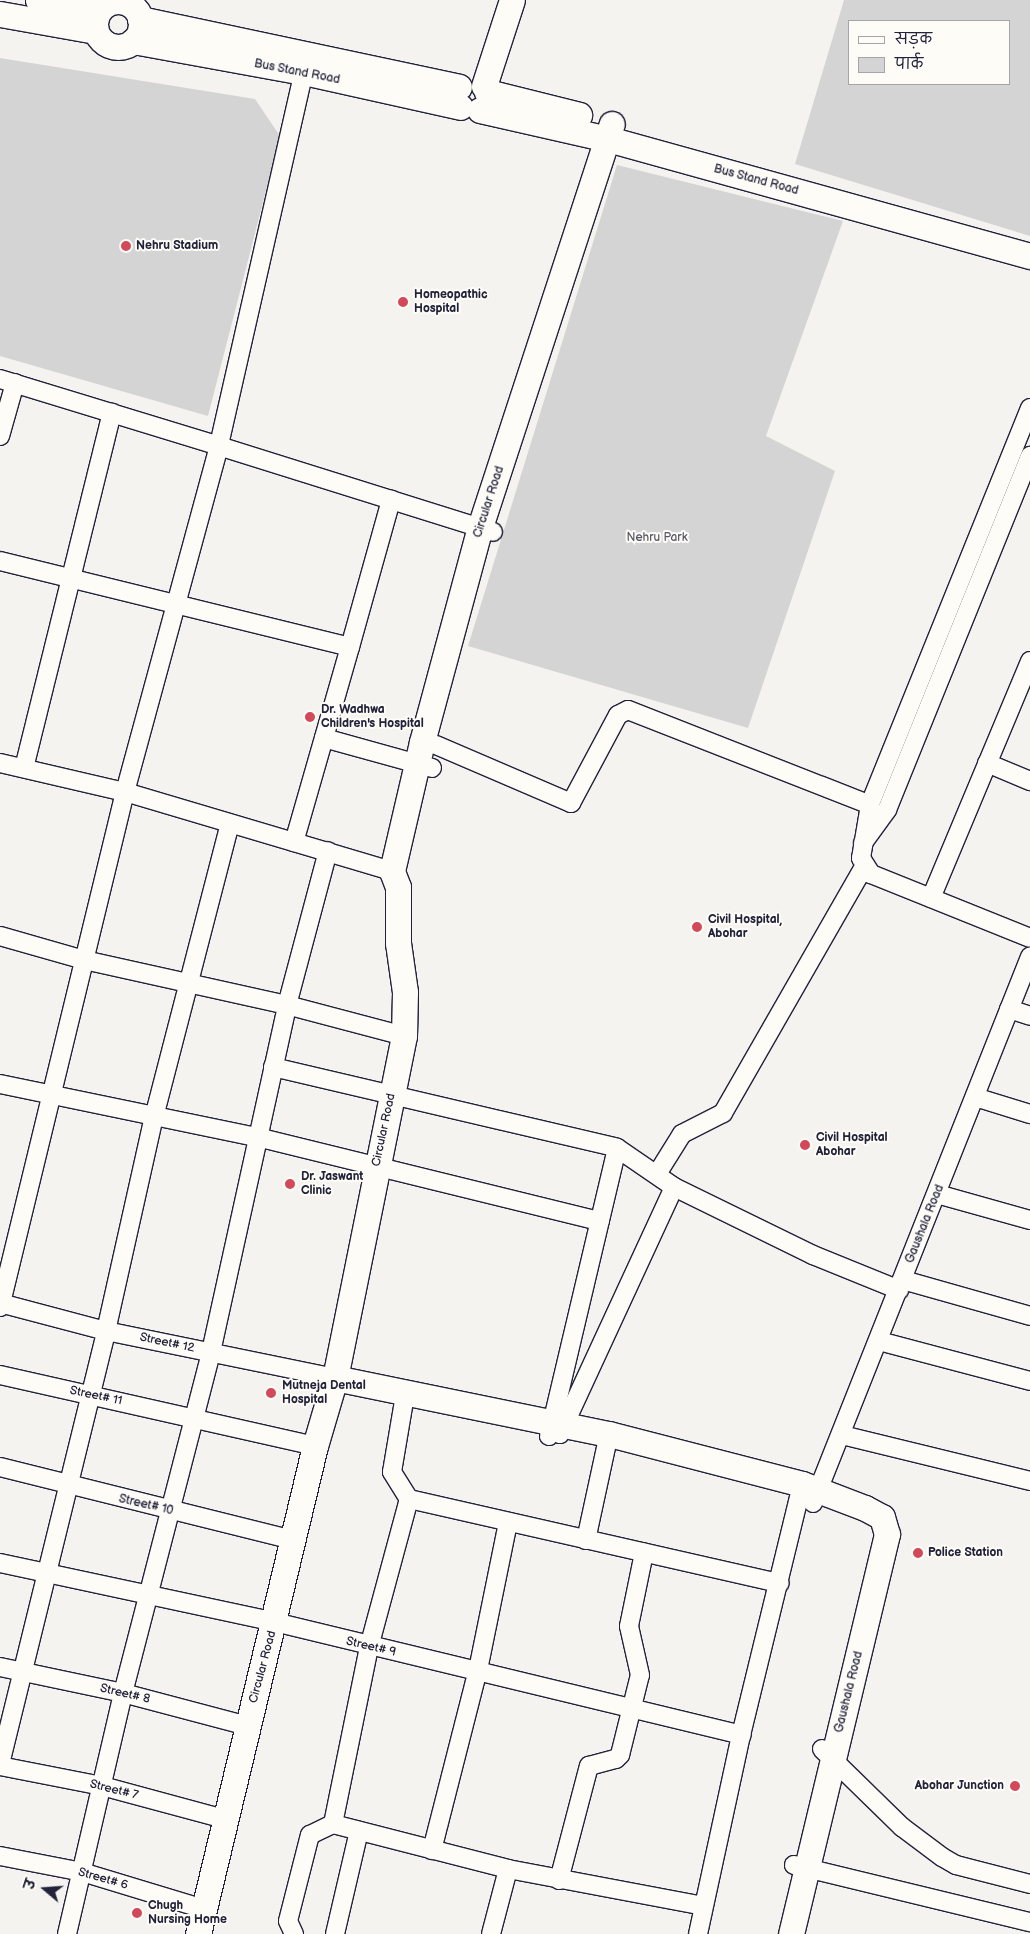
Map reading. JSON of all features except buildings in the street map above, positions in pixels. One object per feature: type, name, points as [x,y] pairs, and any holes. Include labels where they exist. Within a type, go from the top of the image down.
[{"type":"main road","name":"Bus Stand Road","points":[[38,0],[103,3],[125,1],[135,16],[306,63],[474,94],[616,133],[1030,240]]},
{"type":"main road","points":[[474,94],[499,0]]},
{"type":"main road","points":[[474,94],[512,0]]},
{"type":"main road","points":[[95,31],[94,22],[103,3]]},
{"type":"main road","name":"Bus Stand Road","points":[[0,14],[95,31],[112,46],[135,16]]},
{"type":"main road","name":"Bus Stand Road","points":[[616,133],[1030,256]]},
{"type":"main road","name":"Circular Road","points":[[198,1934],[228,1820],[248,1726],[282,1624],[293,1540],[315,1446],[331,1390],[404,1036],[406,1000],[398,942],[395,879],[406,874],[428,759],[487,530],[616,133]]},
{"type":"main road","points":[[331,1390],[404,1401],[607,1441],[808,1494]]},
{"type":"main road","name":"Circular Road","points":[[214,1934],[282,1624],[330,1449],[332,1424],[331,1390]]},
{"type":"main road","name":"Gaushala Road","points":[[791,1934],[801,1866],[828,1754],[887,1534],[882,1518],[808,1494]]},
{"type":"main road","name":"Gaushala Road","points":[[777,1934],[801,1866]]},
{"type":"street","points":[[0,1304],[49,1095],[125,792],[174,603],[218,446],[306,63]]},
{"type":"street","points":[[0,436],[7,381],[487,530]]},
{"type":"street","points":[[24,768],[112,413]]},
{"type":"street","points":[[657,1174],[682,1134],[723,1113],[864,867],[862,844],[870,805],[1029,414]]},
{"type":"street","points":[[862,844],[887,810],[1030,456]]},
{"type":"street","points":[[294,842],[391,500]]},
{"type":"street","points":[[0,561],[350,647]]},
{"type":"street","points":[[931,898],[1030,661]]},
{"type":"street","points":[[324,738],[428,759],[571,803],[618,714],[628,710],[870,805]]},
{"type":"street","points":[[0,762],[125,792],[328,851],[395,879]]},
{"type":"street","points":[[987,764],[1030,781]]},
{"type":"street","points":[[0,1765],[106,1331],[154,1117],[230,824]]},
{"type":"street","points":[[67,1934],[123,1693],[192,1416],[210,1352],[287,1005],[328,851]]},
{"type":"street","points":[[864,867],[871,874],[1030,938]]},
{"type":"street","points":[[0,936],[84,960],[287,1005],[404,1036]]},
{"type":"street","name":"Gaushala Road","points":[[808,1494],[842,1435],[1030,957]]},
{"type":"street","points":[[1009,1009],[1030,1016]]},
{"type":"street","points":[[273,1067],[616,1148],[657,1174],[674,1188],[813,1255],[901,1285],[1030,1316]]},
{"type":"street","points":[[0,1084],[257,1137],[600,1221]]},
{"type":"street","points":[[975,1097],[1030,1114]]},
{"type":"street","points":[[556,1430],[616,1148]]},
{"type":"street","points":[[556,1430],[674,1188]]},
{"type":"street","points":[[937,1194],[1030,1220]]},
{"type":"street","name":"Street# 12","points":[[0,1304],[106,1331],[210,1352],[331,1390]]},
{"type":"street","points":[[879,1341],[1030,1381]]},
{"type":"street","name":"Street# 11","points":[[0,1375],[192,1416],[315,1446]]},
{"type":"street","points":[[404,1401],[392,1472],[409,1499],[780,1583]]},
{"type":"street","points":[[842,1435],[1030,1481]]},
{"type":"street","points":[[586,1540],[607,1441]]},
{"type":"street","name":"Street# 10","points":[[0,1467],[67,1486],[293,1540]]},
{"type":"street","points":[[698,1934],[741,1735],[780,1583],[808,1494]]},
{"type":"street","points":[[333,1824],[369,1647],[409,1499]]},
{"type":"street","points":[[432,1850],[478,1670],[508,1522]]},
{"type":"street","points":[[560,1880],[589,1766],[618,1758],[632,1710],[641,1668],[629,1626],[644,1553]]},
{"type":"street","name":"Street# 9","points":[[0,1563],[282,1624],[369,1647],[478,1670],[632,1710],[741,1735]]},
{"type":"street","name":"Street# 8","points":[[0,1667],[123,1693],[248,1726]]},
{"type":"street","points":[[828,1754],[902,1827],[942,1857],[956,1865],[1030,1884]]},
{"type":"street","name":"Street# 7","points":[[0,1765],[102,1786],[228,1820]]},
{"type":"street","points":[[294,1934],[288,1921],[310,1835],[333,1824],[508,1869],[703,1906]]},
{"type":"street","points":[[335,1934],[359,1831]]},
{"type":"street","name":"Street# 6","points":[[0,1856],[82,1872],[204,1909]]},
{"type":"street","points":[[801,1866],[1030,1922]]},
{"type":"street","points":[[491,1934],[508,1869]]},
{"type":"green space","points":[[844,0],[1030,0],[1030,236],[795,164]]},
{"type":"green space","name":"Nehru Stadium","points":[[0,58],[255,99],[280,136],[208,416],[0,356]]},
{"type":"green space","name":"Nehru Park","points":[[617,165],[843,221],[766,436],[835,471],[748,728],[468,646]]},
{"type":"place","name":"Nehru Stadium","points":[[126,246]]},
{"type":"place","name":"Homeopathic Hospital","points":[[403,302]]},
{"type":"place","name":"Dr. Wadhwa Children's Hospital","points":[[310,717]]},
{"type":"place","name":"Civil Hospital, Abohar","points":[[697,927]]},
{"type":"place","name":"Civil Hospital Abohar","points":[[805,1145]]},
{"type":"place","name":"Dr. Jaswant Clinic","points":[[290,1184]]},
{"type":"place","name":"Mutneja Dental Hospital","points":[[271,1393]]},
{"type":"place","name":"Police Station","points":[[918,1553]]},
{"type":"place","name":"Abohar Junction","points":[[1015,1786]]},
{"type":"place","name":"Chugh Nursing Home","points":[[137,1913]]}]
